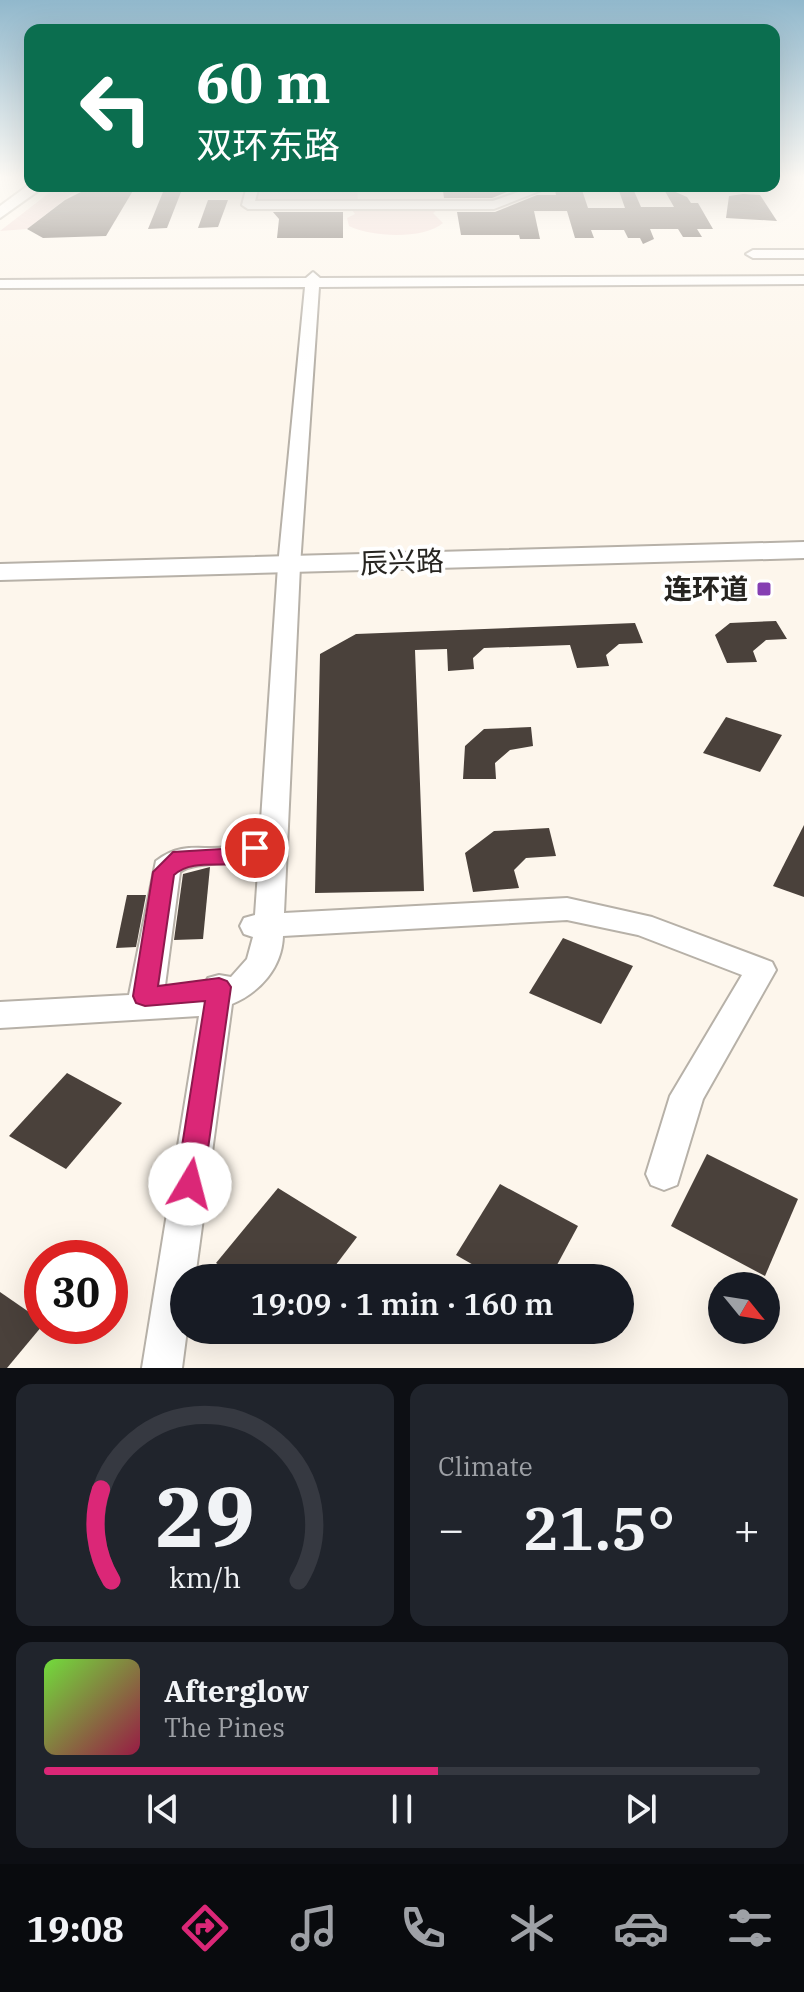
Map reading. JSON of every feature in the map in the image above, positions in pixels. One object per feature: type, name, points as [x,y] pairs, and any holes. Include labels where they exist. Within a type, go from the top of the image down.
[{"type":"main road","name":"辰兴路","points":[[0,590],[804,550]]},
{"type":"main road","name":"辰兴路","points":[[0,572],[283,574],[804,569]]},
{"type":"street","points":[[753,254],[804,254]]},
{"type":"street","points":[[0,281],[804,277]]},
{"type":"street","points":[[261,926],[259,844],[308,280]]},
{"type":"street","points":[[0,1005],[151,1001],[190,1005],[218,993],[247,960],[261,926],[283,574]]},
{"type":"street","points":[[151,1001],[166,868],[185,856],[243,855],[259,844]]},
{"type":"street","points":[[261,926],[567,909],[645,927],[761,970],[687,1096],[664,1174]]},
{"type":"street","points":[[162,1368],[218,993]]},
{"type":"street","points":[[0,1015],[151,1001]]},
{"type":"building","points":[[776,621],[787,639],[766,640],[753,651],[757,662],[727,663],[715,635],[730,623]]},
{"type":"building","points":[[635,623],[643,643],[619,644],[606,655],[609,666],[577,668],[570,645],[484,648],[473,658],[474,669],[448,671],[447,649],[415,650],[424,891],[315,893],[320,654],[356,634]]},
{"type":"building","points":[[726,717],[782,735],[760,772],[703,753]]},
{"type":"building","points":[[531,727],[533,746],[510,750],[495,763],[496,779],[463,779],[465,746],[484,729]]},
{"type":"building","points":[[804,825],[804,897],[773,886]]},
{"type":"building","points":[[549,828],[556,856],[526,858],[514,870],[519,888],[473,892],[465,853],[494,831]]},
{"type":"building","points":[[210,867],[203,939],[174,940],[183,874]]},
{"type":"building","points":[[127,895],[146,895],[136,947],[116,948]]},
{"type":"building","points":[[563,938],[633,966],[601,1024],[529,993]]},
{"type":"building","points":[[67,1073],[122,1103],[66,1169],[9,1136]]},
{"type":"building","points":[[707,1154],[798,1199],[767,1272],[757,1272],[671,1226]]},
{"type":"building","points":[[500,1184],[578,1226],[558,1264],[472,1264],[456,1255]]},
{"type":"building","points":[[278,1188],[357,1237],[337,1264],[216,1263]]},
{"type":"building","points":[[0,1292],[24,1309],[24,1344],[27,1344],[7,1368],[0,1368]]},
{"type":"place","name":"连环道","points":[[764,589]]},
{"type":"route","points":[[190,1184],[219,987],[204,992],[145,996],[164,872],[171,862],[180,857],[243,855],[255,848]]}]
